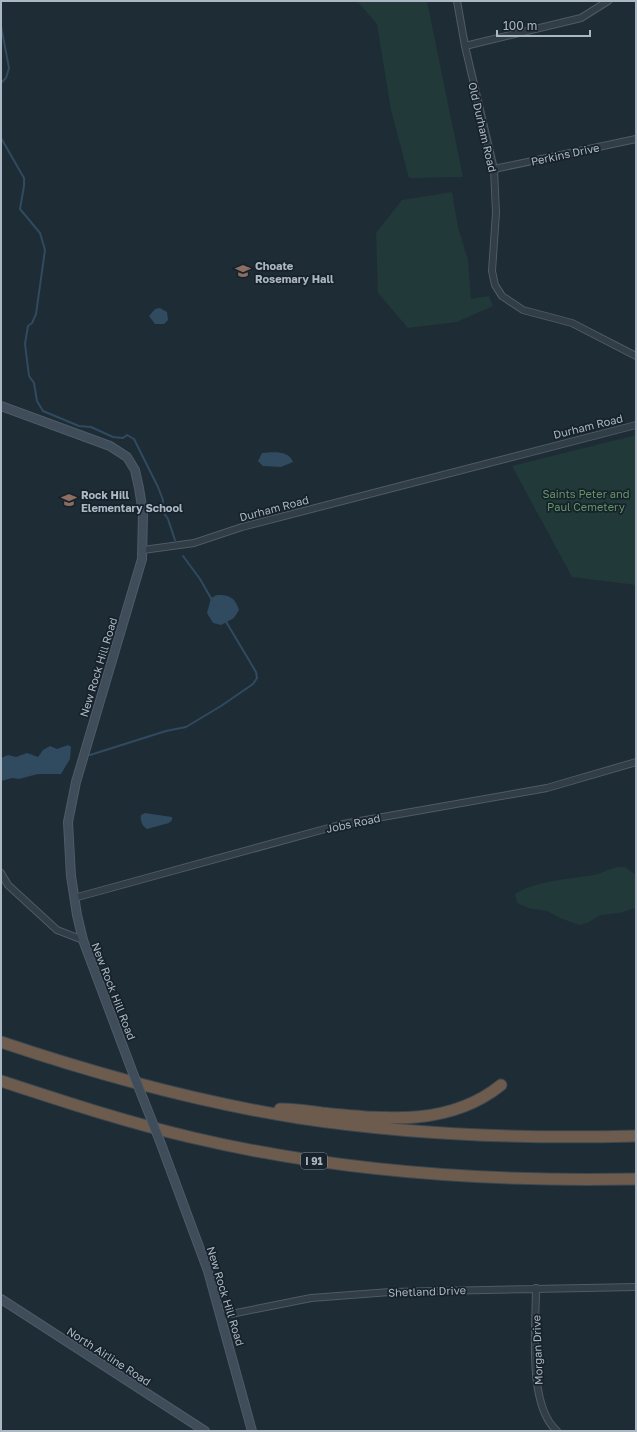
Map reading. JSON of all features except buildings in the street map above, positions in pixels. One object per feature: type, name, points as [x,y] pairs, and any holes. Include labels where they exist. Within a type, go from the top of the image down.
[{"type":"highway","points":[[1,1042],[149,1087],[262,1112],[355,1126],[443,1134],[529,1137],[636,1136]]},
{"type":"highway","name":"I 91","points":[[1,1081],[96,1112],[167,1132],[220,1144],[320,1162],[379,1170],[458,1176],[550,1180],[636,1179]]},
{"type":"highway","points":[[262,1112],[286,1109],[375,1117],[424,1117],[463,1108],[481,1100],[501,1085]]},
{"type":"main road","points":[[1,406],[110,446],[127,457],[136,470],[142,513],[143,550]]},
{"type":"main road","name":"New Rock Hill Road","points":[[143,550],[71,803],[68,841],[74,898],[83,940],[199,1245],[221,1316],[252,1431]]},
{"type":"main road","name":"North Airline Road","points":[[1,1299],[205,1431]]},
{"type":"street","name":"Old Durham Road","points":[[457,1],[465,46],[494,169],[496,213],[492,271],[495,285],[502,296],[523,310],[572,323],[636,356]]},
{"type":"street","points":[[465,46],[581,18],[608,1]]},
{"type":"street","name":"Perkins Drive","points":[[494,169],[636,139]]},
{"type":"street","name":"Durham Road","points":[[143,550],[194,543],[242,527],[636,425]]},
{"type":"street","name":"Jobs Road","points":[[74,898],[343,824],[546,788],[636,762]]},
{"type":"street","points":[[1,873],[8,885],[57,930],[83,940]]},
{"type":"street","name":"Shetland Drive","points":[[221,1316],[311,1298],[390,1292],[636,1286]]},
{"type":"street","name":"Morgan Drive","points":[[536,1288],[535,1374],[539,1398],[550,1425],[557,1431]]},
{"type":"green space","points":[[357,1],[427,1],[463,177],[409,178],[391,110],[377,24]]},
{"type":"green space","points":[[452,192],[458,227],[468,260],[471,299],[489,296],[493,306],[457,322],[408,328],[378,293],[376,233],[402,200]]},
{"type":"green space","name":"Saints Peter and Paul Cemetery","points":[[636,435],[636,585],[572,577],[512,466]]},
{"type":"green space","points":[[618,867],[625,867],[636,875],[636,908],[619,913],[601,915],[587,923],[579,925],[560,918],[547,911],[528,908],[517,903],[515,894],[532,886],[553,881],[594,875]]},
{"type":"water","points":[[160,308],[167,312],[168,320],[164,324],[155,324],[149,316],[155,309]]},
{"type":"water","points":[[276,452],[288,455],[293,462],[281,467],[263,466],[258,461],[262,453]]},
{"type":"water","points":[[217,595],[228,596],[231,598],[236,602],[239,610],[234,618],[221,625],[213,623],[207,613],[211,598]]},
{"type":"water","points":[[68,745],[71,747],[70,759],[61,774],[38,774],[19,779],[12,778],[1,781],[1,758],[8,755],[16,757],[27,753],[38,757],[43,750],[50,746],[57,749]]},
{"type":"water","points":[[145,813],[172,817],[172,820],[169,823],[147,829],[143,825],[141,819],[141,815]]},
{"type":"waterway","points":[[1,26],[9,68],[6,78],[1,83]]},
{"type":"waterway","points":[[1,138],[24,178],[20,209],[40,233],[45,250],[36,314],[32,323],[28,326],[25,344],[29,376],[34,383],[37,401],[43,411],[79,426],[91,427],[113,437],[123,438],[127,435],[134,439],[158,487],[163,500],[162,510],[168,519],[175,540]]},
{"type":"waterway","points":[[183,556],[200,579],[212,600]]},
{"type":"waterway","points":[[90,755],[166,731],[186,727],[221,706],[253,684],[257,678],[256,672],[225,620]]},
{"type":"place","name":"Choate Rosemary Hall","points":[[243,271]]},
{"type":"place","name":"Rock Hill Elementary School","points":[[69,500]]}]
